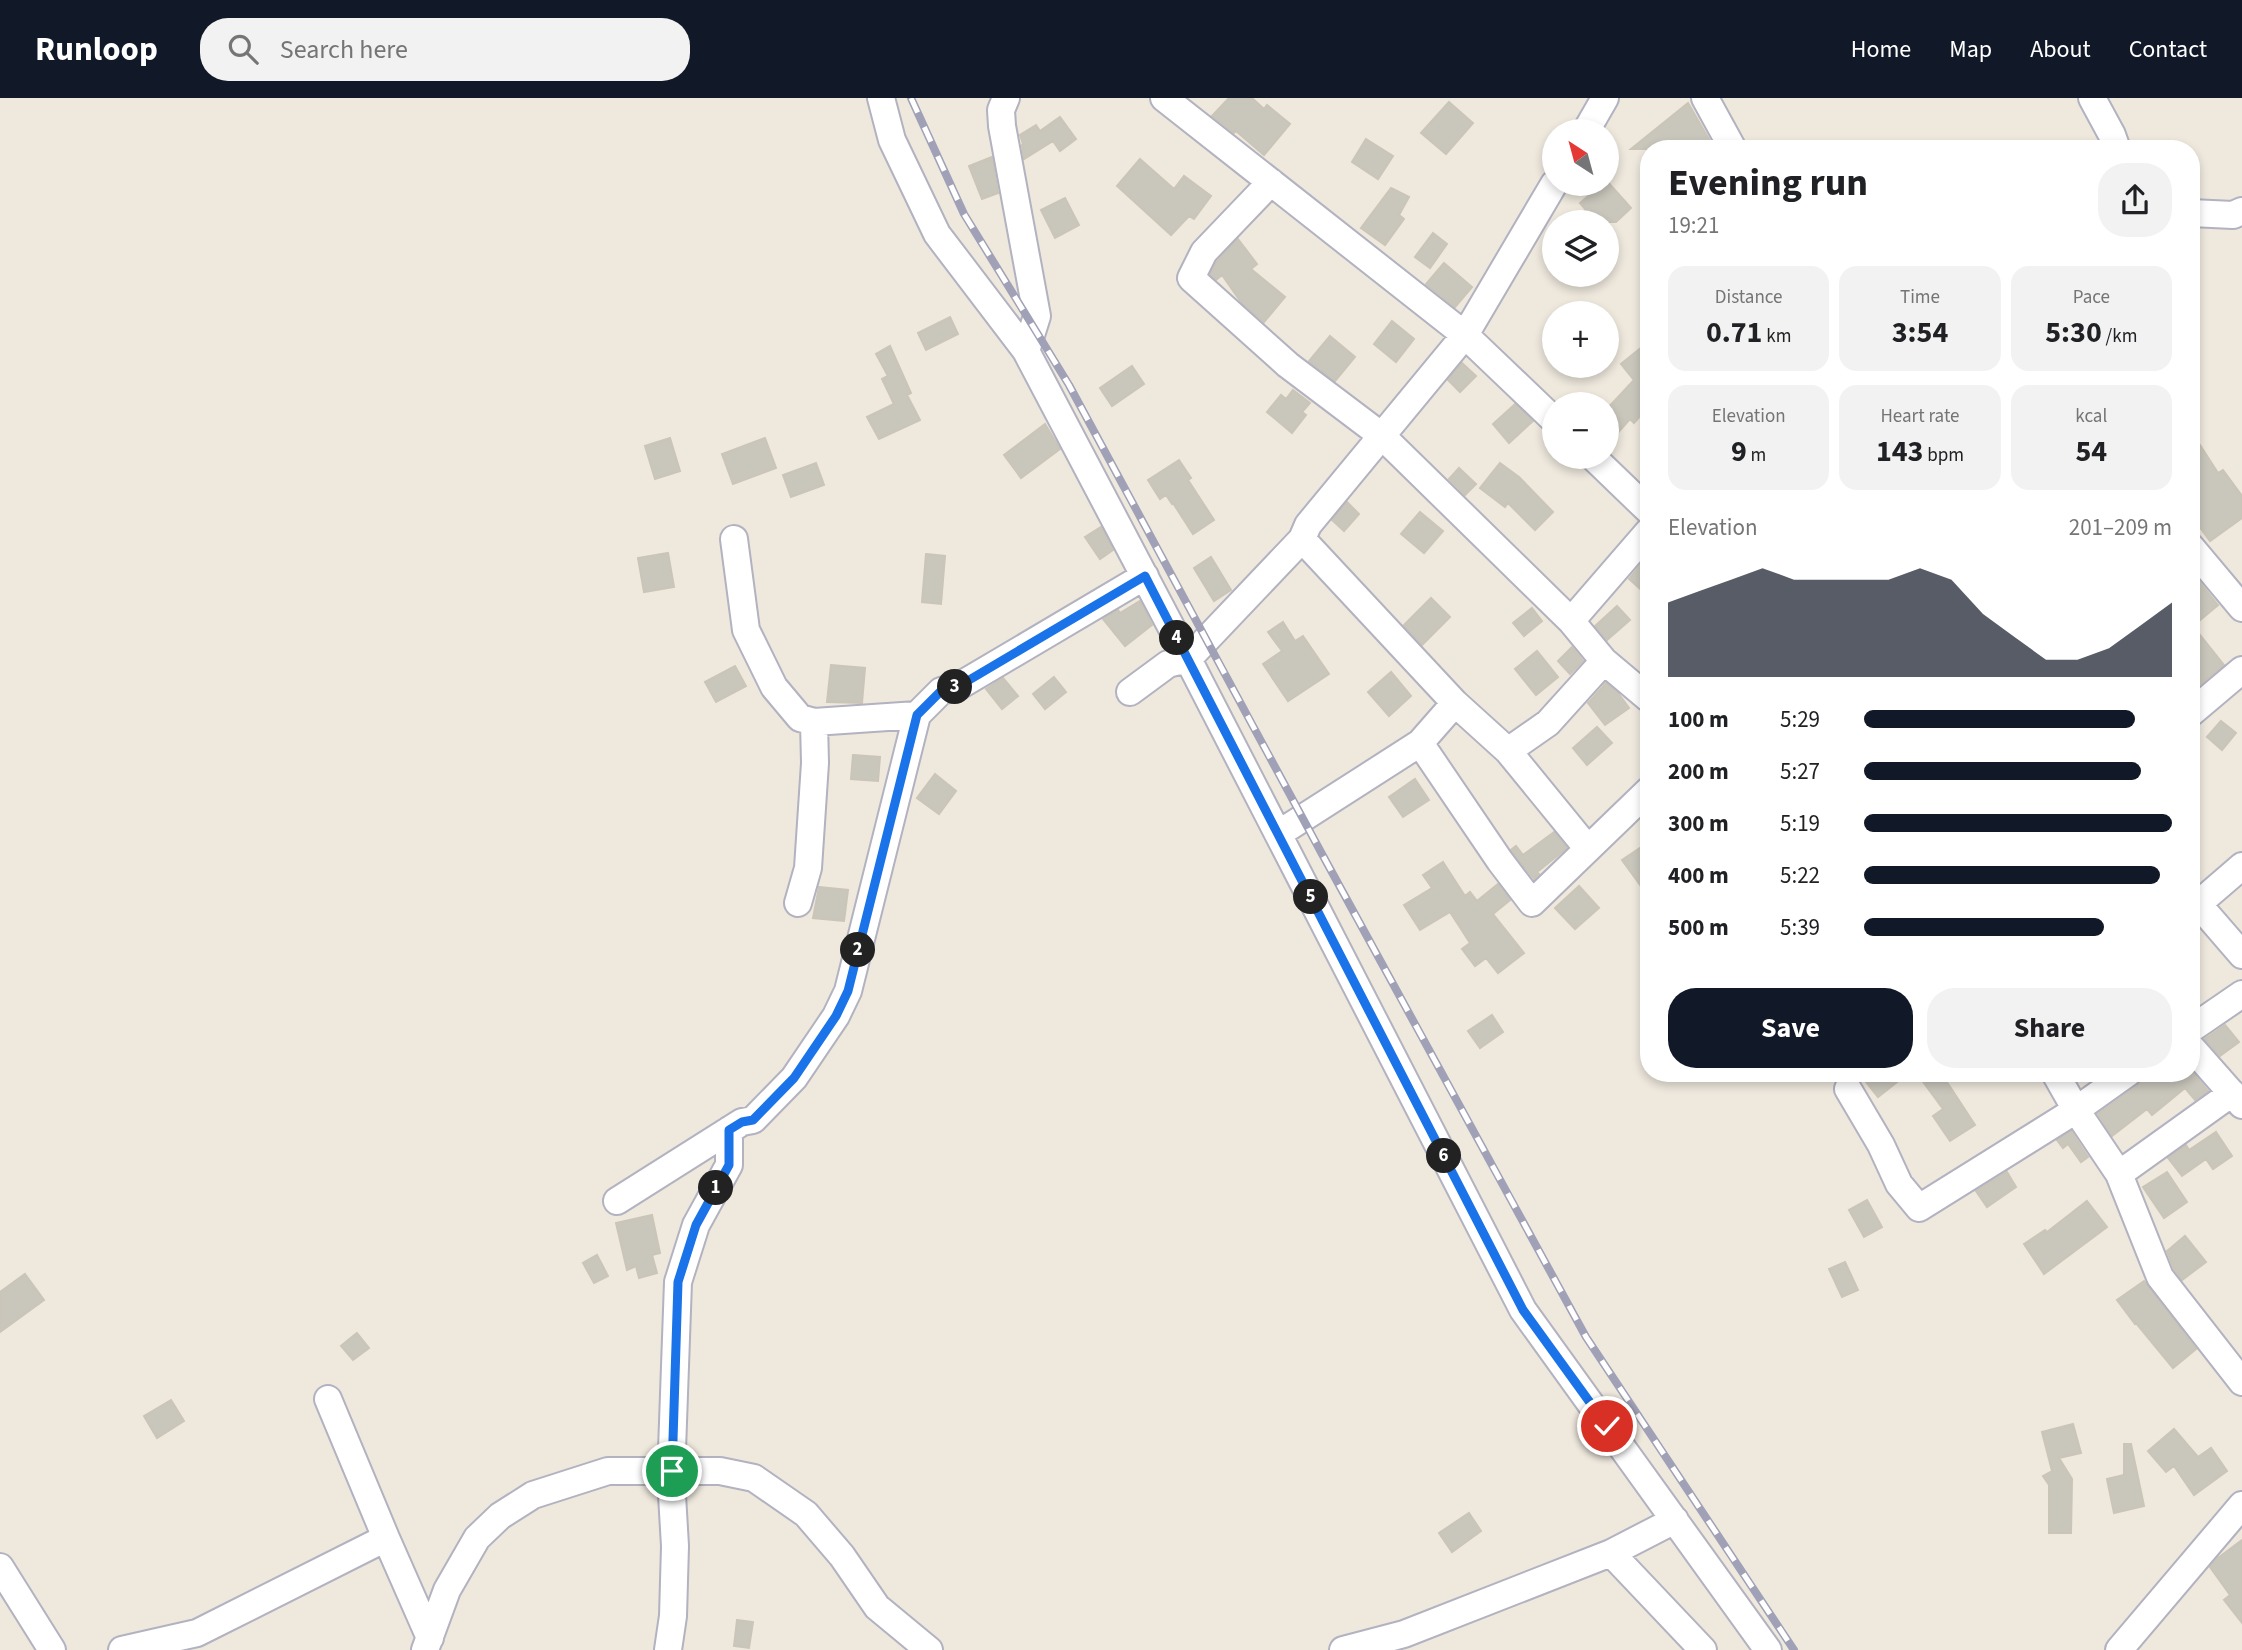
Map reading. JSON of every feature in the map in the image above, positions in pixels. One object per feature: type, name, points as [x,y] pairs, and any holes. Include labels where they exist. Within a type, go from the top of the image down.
[{"type":"street","points":[[881,98],[892,140],[937,233],[1026,352],[1145,576],[1523,1310],[1768,1650]]},
{"type":"street","points":[[1006,98],[1001,110],[1002,126],[1037,316],[1032,325],[1026,352]]},
{"type":"street","points":[[1164,98],[1465,335],[1542,409]]},
{"type":"street","points":[[1593,119],[1605,98]]},
{"type":"street","points":[[1705,98],[1729,140]]},
{"type":"street","points":[[2092,98],[2113,140]]},
{"type":"street","points":[[1271,182],[1204,252],[1191,278],[1288,365],[1382,436],[1571,621],[1604,661],[1640,691]]},
{"type":"street","points":[[1130,692],[1168,664],[1188,659],[1302,539],[1308,525],[1465,335],[1548,196]]},
{"type":"street","points":[[2200,213],[2232,215],[2242,211]]},
{"type":"street","points":[[1605,469],[1640,502]]},
{"type":"street","points":[[734,539],[746,630],[774,687],[800,718],[814,722],[917,715]]},
{"type":"street","points":[[1302,539],[1455,703],[1508,751],[1588,849]]},
{"type":"street","points":[[1571,621],[1640,541]]},
{"type":"street","points":[[2200,558],[2242,608]]},
{"type":"street","points":[[617,1201],[742,1122],[753,1120],[794,1078],[836,1016],[848,991],[917,715],[941,691],[959,686],[1145,576]]},
{"type":"street","points":[[1508,751],[1548,723],[1604,661]]},
{"type":"street","points":[[2200,705],[2242,670]]},
{"type":"street","points":[[1278,834],[1420,743],[1455,703]]},
{"type":"street","points":[[798,903],[808,868],[815,763],[814,722]]},
{"type":"street","points":[[1420,743],[1500,861],[1532,903],[1640,799]]},
{"type":"street","points":[[2200,898],[2242,866]]},
{"type":"street","points":[[2200,910],[2242,955]]},
{"type":"street","points":[[2200,1023],[2242,994]]},
{"type":"street","points":[[2119,1174],[2237,1099],[2200,1057]]},
{"type":"street","points":[[2060,1082],[2119,1174],[2160,1277],[2242,1382]]},
{"type":"street","points":[[1848,1089],[1881,1145],[1899,1184],[1919,1208],[2076,1110],[2115,1082]]},
{"type":"street","points":[[668,1650],[673,1616],[675,1546],[672,1471],[678,1282],[696,1225],[729,1165],[729,1130]]},
{"type":"street","points":[[328,1399],[427,1644]]},
{"type":"street","points":[[427,1644],[447,1590],[477,1538],[500,1516],[533,1495],[608,1471],[720,1471],[754,1478],[806,1514],[842,1556],[877,1606],[929,1650]]},
{"type":"street","points":[[2119,1650],[2242,1504]]},
{"type":"street","points":[[1343,1650],[1404,1634],[1611,1553],[1675,1520]]},
{"type":"street","points":[[122,1650],[197,1633],[386,1538]]},
{"type":"street","points":[[1611,1553],[1703,1650]]},
{"type":"street","points":[[0,1567],[52,1650]]},
{"type":"building","points":[[1229,98],[1252,98],[1264,109],[1267,105],[1290,124],[1264,155],[1236,131],[1234,133],[1212,116]]},
{"type":"building","points":[[1449,102],[1473,123],[1446,154],[1421,133]]},
{"type":"building","points":[[1688,103],[1710,140],[1642,140]]},
{"type":"building","points":[[1060,117],[1076,139],[1060,151],[1053,141],[1024,159],[1020,135],[1036,125],[1040,131]]},
{"type":"building","points":[[1366,139],[1393,156],[1378,179],[1352,162]]},
{"type":"building","points":[[1640,142],[1640,149],[1631,149]]},
{"type":"building","points":[[992,157],[998,193],[982,199],[969,166]]},
{"type":"building","points":[[1140,159],[1174,189],[1184,176],[1211,196],[1194,219],[1189,216],[1171,235],[1117,186]]},
{"type":"building","points":[[1391,188],[1409,197],[1399,215],[1404,219],[1385,245],[1361,228]]},
{"type":"building","points":[[1619,195],[1631,208],[1619,219],[1619,210],[1586,210],[1580,203],[1588,196]]},
{"type":"building","points":[[1065,198],[1079,225],[1055,238],[1041,210]]},
{"type":"building","points":[[1433,233],[1447,244],[1430,268],[1415,257]]},
{"type":"building","points":[[1238,239],[1257,264],[1251,269],[1285,297],[1264,322],[1241,302],[1222,275],[1216,280],[1210,274],[1217,261]]},
{"type":"building","points":[[1444,263],[1472,287],[1455,307],[1426,284]]},
{"type":"building","points":[[950,317],[958,334],[926,350],[918,333]]},
{"type":"building","points":[[1392,321],[1414,339],[1396,362],[1374,344]]},
{"type":"building","points":[[1330,336],[1355,357],[1335,381],[1309,361]]},
{"type":"building","points":[[890,346],[911,393],[907,395],[920,420],[879,439],[867,417],[894,404],[882,379],[888,376],[876,354]]},
{"type":"building","points":[[1640,349],[1640,416],[1634,423],[1630,419],[1619,431],[1619,396],[1634,380],[1621,364]]},
{"type":"building","points":[[1462,363],[1476,376],[1460,392],[1448,380]]},
{"type":"building","points":[[1132,366],[1144,384],[1112,406],[1100,388]]},
{"type":"building","points":[[1293,390],[1310,403],[1302,412],[1306,415],[1292,433],[1267,412],[1281,395],[1286,399]]},
{"type":"building","points":[[1515,404],[1533,421],[1509,443],[1493,424]]},
{"type":"building","points":[[1045,424],[1060,449],[1021,478],[1004,455]]},
{"type":"building","points":[[670,438],[680,471],[655,479],[645,446]]},
{"type":"building","points":[[765,438],[776,468],[733,484],[722,454]]},
{"type":"building","points":[[2200,445],[2218,473],[2223,470],[2242,496],[2242,518],[2210,541],[2200,527]]},
{"type":"building","points":[[1179,460],[1191,478],[1188,480],[1214,520],[1193,534],[1173,503],[1166,495],[1160,499],[1148,480]]},
{"type":"building","points":[[816,463],[824,485],[791,497],[783,475]]},
{"type":"building","points":[[1500,463],[1519,477],[1553,512],[1535,530],[1508,503],[1505,507],[1480,488]]},
{"type":"building","points":[[1459,468],[1476,484],[1465,495],[1449,479]]},
{"type":"building","points":[[1347,502],[1359,514],[1344,531],[1332,520]]},
{"type":"building","points":[[1420,512],[1443,531],[1424,553],[1401,534]]},
{"type":"building","points":[[1101,527],[1113,550],[1100,559],[1085,537]]},
{"type":"building","points":[[668,553],[674,587],[644,592],[638,558]]},
{"type":"building","points":[[926,554],[945,556],[941,604],[922,602]]},
{"type":"building","points":[[1211,557],[1231,590],[1214,601],[1194,568]]},
{"type":"building","points":[[1640,566],[1640,589],[1629,579]]},
{"type":"building","points":[[2200,583],[2218,605],[2200,620]]},
{"type":"building","points":[[1431,598],[1450,617],[1422,645],[1404,625]]},
{"type":"building","points":[[1140,601],[1152,625],[1125,646],[1103,619]]},
{"type":"building","points":[[1617,606],[1630,620],[1607,640],[1595,626]]},
{"type":"building","points":[[1532,608],[1542,621],[1524,636],[1513,623]]},
{"type":"building","points":[[1283,622],[1295,641],[1303,636],[1329,674],[1288,701],[1263,664],[1282,651],[1268,632]]},
{"type":"building","points":[[2200,635],[2224,665],[2200,685]]},
{"type":"building","points":[[1572,647],[1583,661],[1570,674],[1558,661]]},
{"type":"building","points":[[1537,651],[1558,677],[1536,695],[1515,669]]},
{"type":"building","points":[[831,665],[865,668],[862,703],[827,702]]},
{"type":"building","points":[[735,666],[746,686],[716,702],[705,682]]},
{"type":"building","points":[[1391,672],[1411,696],[1389,716],[1368,692]]},
{"type":"building","points":[[1054,677],[1066,692],[1045,709],[1033,694]]},
{"type":"building","points":[[1003,678],[1018,696],[1002,709],[986,689]]},
{"type":"building","points":[[1606,683],[1629,708],[1605,725],[1588,703]]},
{"type":"building","points":[[2221,721],[2236,733],[2222,750],[2207,737]]},
{"type":"building","points":[[1597,727],[1612,743],[1587,765],[1573,748]]},
{"type":"building","points":[[853,755],[880,757],[878,781],[851,779]]},
{"type":"building","points":[[935,774],[956,791],[939,814],[917,798]]},
{"type":"building","points":[[1415,779],[1429,800],[1403,817],[1389,797]]},
{"type":"building","points":[[1554,832],[1567,848],[1537,872],[1539,874],[1534,879],[1511,850],[1516,846],[1523,855]]},
{"type":"building","points":[[1640,848],[1640,885],[1622,860]]},
{"type":"building","points":[[1443,862],[1465,896],[1470,892],[1477,901],[1498,884],[1510,900],[1493,914],[1524,953],[1498,973],[1486,958],[1475,966],[1462,949],[1470,943],[1450,912],[1420,930],[1404,905],[1432,888],[1423,875]]},
{"type":"building","points":[[1579,886],[1599,908],[1575,929],[1555,908]]},
{"type":"building","points":[[819,887],[848,890],[844,921],[813,918]]},
{"type":"building","points":[[1492,1015],[1503,1032],[1480,1048],[1468,1031]]},
{"type":"building","points":[[2225,1025],[2239,1042],[2220,1056],[2205,1039]]},
{"type":"building","points":[[1866,1082],[1897,1082],[1878,1097]]},
{"type":"building","points":[[1923,1082],[1947,1082],[1975,1125],[1950,1141],[1933,1116],[1943,1109]]},
{"type":"building","points":[[2140,1082],[2200,1082],[2208,1091],[2195,1100],[2185,1088],[2152,1115],[2147,1109],[2112,1136],[2098,1114]]},
{"type":"building","points":[[2071,1131],[2088,1157],[2081,1162],[2068,1144],[2063,1148],[2057,1140]]},
{"type":"building","points":[[2216,1132],[2232,1156],[2213,1169],[2206,1159],[2182,1176],[2168,1158],[2186,1145],[2189,1150]]},
{"type":"building","points":[[2007,1172],[2016,1187],[1987,1207],[1976,1191]]},
{"type":"building","points":[[2167,1172],[2187,1202],[2164,1218],[2143,1187]]},
{"type":"building","points":[[1867,1200],[1882,1227],[1864,1237],[1849,1210]]},
{"type":"building","points":[[2087,1201],[2107,1227],[2044,1274],[2024,1244],[2045,1230],[2047,1232]]},
{"type":"building","points":[[652,1215],[660,1253],[652,1255],[657,1273],[639,1278],[636,1266],[627,1270],[616,1223]]},
{"type":"building","points":[[2185,1236],[2206,1262],[2182,1280],[2167,1251]]},
{"type":"building","points":[[597,1255],[608,1276],[594,1283],[583,1263]]},
{"type":"building","points":[[1845,1262],[1858,1290],[1842,1297],[1829,1269]]},
{"type":"building","points":[[25,1274],[44,1300],[0,1332],[0,1292]]},
{"type":"building","points":[[2144,1281],[2196,1349],[2173,1368],[2117,1300]]},
{"type":"building","points":[[357,1333],[369,1348],[353,1360],[341,1346]]},
{"type":"building","points":[[171,1400],[184,1421],[157,1438],[144,1416]]},
{"type":"building","points":[[2073,1424],[2081,1453],[2059,1458],[2072,1479],[2071,1533],[2049,1533],[2049,1485],[2043,1476],[2052,1471],[2042,1432]]},
{"type":"building","points":[[2174,1429],[2198,1457],[2211,1448],[2227,1471],[2194,1495],[2174,1466],[2166,1472],[2148,1451]]},
{"type":"building","points":[[2124,1444],[2131,1444],[2144,1506],[2114,1513],[2107,1479],[2124,1475]]},
{"type":"building","points":[[1469,1513],[1481,1531],[1452,1552],[1439,1533]]},
{"type":"building","points":[[2242,1540],[2242,1623],[2224,1600],[2230,1595],[2210,1567]]},
{"type":"building","points":[[737,1620],[753,1622],[749,1648],[734,1646]]},
{"type":"railway","points":[[911,98],[964,214],[1069,385],[1586,1337],[1794,1650]]},
{"type":"route","points":[[672,1471],[678,1282],[696,1225],[729,1165],[729,1130],[742,1122],[753,1120],[794,1078],[836,1016],[848,991],[917,715],[941,691],[959,686],[1145,576],[1523,1310],[1607,1426]]}]
